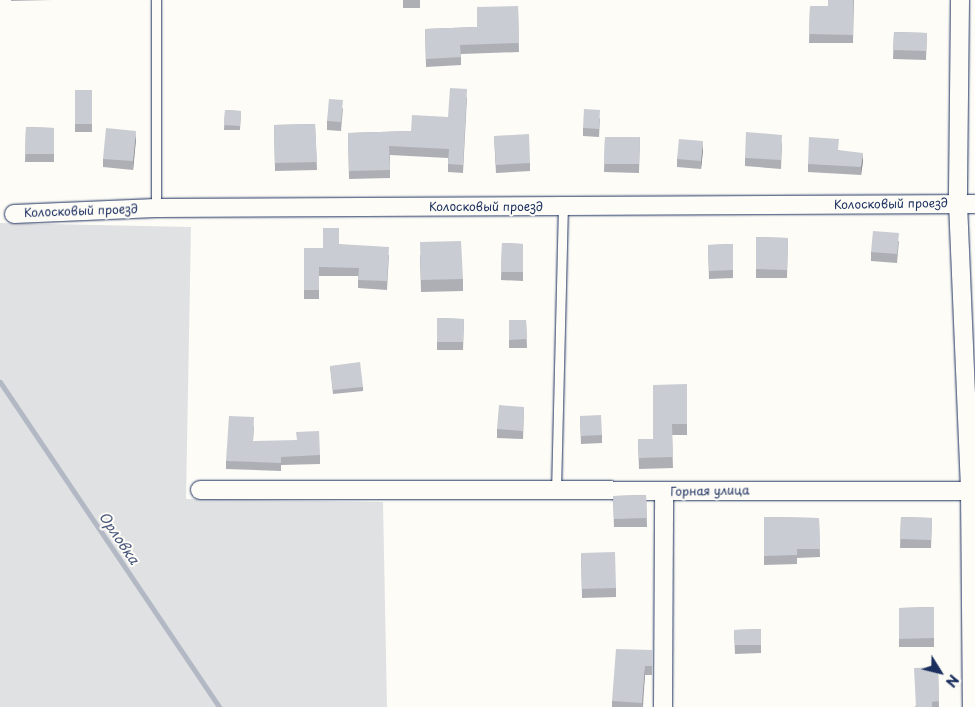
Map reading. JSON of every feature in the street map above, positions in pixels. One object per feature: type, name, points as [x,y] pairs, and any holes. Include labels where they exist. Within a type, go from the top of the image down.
[{"type":"street","points":[[960,0],[967,204],[973,491],[972,707]]},
{"type":"street","name":"Колосковый проезд","points":[[14,214],[156,208],[967,204]]},
{"type":"street","points":[[200,490],[664,491]]},
{"type":"street","name":"Горная улица","points":[[663,707],[664,491],[973,491]]},
{"type":"lane","points":[[156,0],[156,208]]},
{"type":"lane","points":[[556,490],[563,207]]},
{"type":"shaded area","points":[[0,223],[191,227],[186,499],[383,502],[387,707],[0,707]]},
{"type":"building","points":[[828,0],[853,0],[853,35],[809,34],[810,6],[828,6]]},
{"type":"building","points":[[518,6],[519,43],[460,45],[461,57],[426,59],[425,29],[477,27],[477,7]]},
{"type":"building","points":[[894,32],[927,33],[926,51],[893,50]]},
{"type":"building","points":[[450,88],[467,89],[463,165],[448,164],[449,149],[389,146],[390,170],[349,171],[348,133],[411,131],[412,115],[448,117]]},
{"type":"building","points":[[75,90],[92,90],[92,124],[75,124]]},
{"type":"building","points":[[329,99],[343,100],[341,122],[327,121]]},
{"type":"building","points":[[584,109],[600,110],[599,129],[583,128]]},
{"type":"building","points":[[225,110],[241,111],[240,126],[224,125]]},
{"type":"building","points":[[315,124],[317,162],[275,163],[274,125]]},
{"type":"building","points":[[26,127],[54,128],[54,154],[25,154]]},
{"type":"building","points":[[106,128],[136,131],[133,161],[103,159]]},
{"type":"building","points":[[746,132],[782,135],[781,160],[745,158]]},
{"type":"building","points":[[529,134],[530,163],[496,165],[494,136]]},
{"type":"building","points":[[605,137],[640,137],[639,164],[604,164]]},
{"type":"building","points":[[809,137],[839,139],[838,150],[863,153],[861,167],[808,164]]},
{"type":"building","points":[[679,139],[703,141],[701,161],[677,159]]},
{"type":"building","points":[[323,228],[339,228],[339,244],[389,247],[387,281],[358,280],[359,268],[319,267],[319,290],[304,290],[304,248],[323,248]]},
{"type":"building","points":[[873,231],[899,233],[897,254],[871,252]]},
{"type":"building","points":[[756,237],[788,238],[787,270],[756,269]]},
{"type":"building","points":[[461,241],[463,279],[421,280],[420,242]]},
{"type":"building","points":[[502,243],[523,244],[523,272],[501,272]]},
{"type":"building","points":[[733,244],[733,270],[709,271],[708,245]]},
{"type":"building","points":[[437,318],[464,319],[463,342],[437,342]]},
{"type":"building","points":[[509,320],[526,320],[527,339],[509,340]]},
{"type":"building","points":[[360,362],[363,387],[333,390],[330,366]]},
{"type":"building","points":[[687,384],[687,424],[672,424],[673,457],[639,458],[638,439],[653,439],[653,385]]},
{"type":"building","points":[[499,405],[524,407],[523,431],[497,429]]},
{"type":"building","points":[[601,415],[602,435],[581,436],[580,416]]},
{"type":"building","points":[[229,416],[254,417],[253,441],[297,440],[296,432],[319,431],[320,455],[281,457],[281,463],[226,461]]},
{"type":"building","points":[[646,495],[647,518],[614,519],[613,496]]},
{"type":"building","points":[[764,517],[819,518],[820,549],[797,549],[797,555],[764,556]]},
{"type":"building","points":[[901,517],[932,518],[931,540],[900,539]]},
{"type":"building","points":[[615,552],[616,588],[582,589],[581,553]]},
{"type":"building","points":[[934,607],[934,638],[899,639],[899,608]]},
{"type":"building","points":[[761,629],[761,645],[735,645],[734,630]]},
{"type":"building","points":[[616,649],[652,650],[652,666],[645,666],[642,703],[612,701]]},
{"type":"building","points":[[938,667],[939,701],[932,702],[932,707],[916,707],[914,668]]},
{"type":"waterway","name":"Орловка","points":[[0,382],[219,707]]}]
